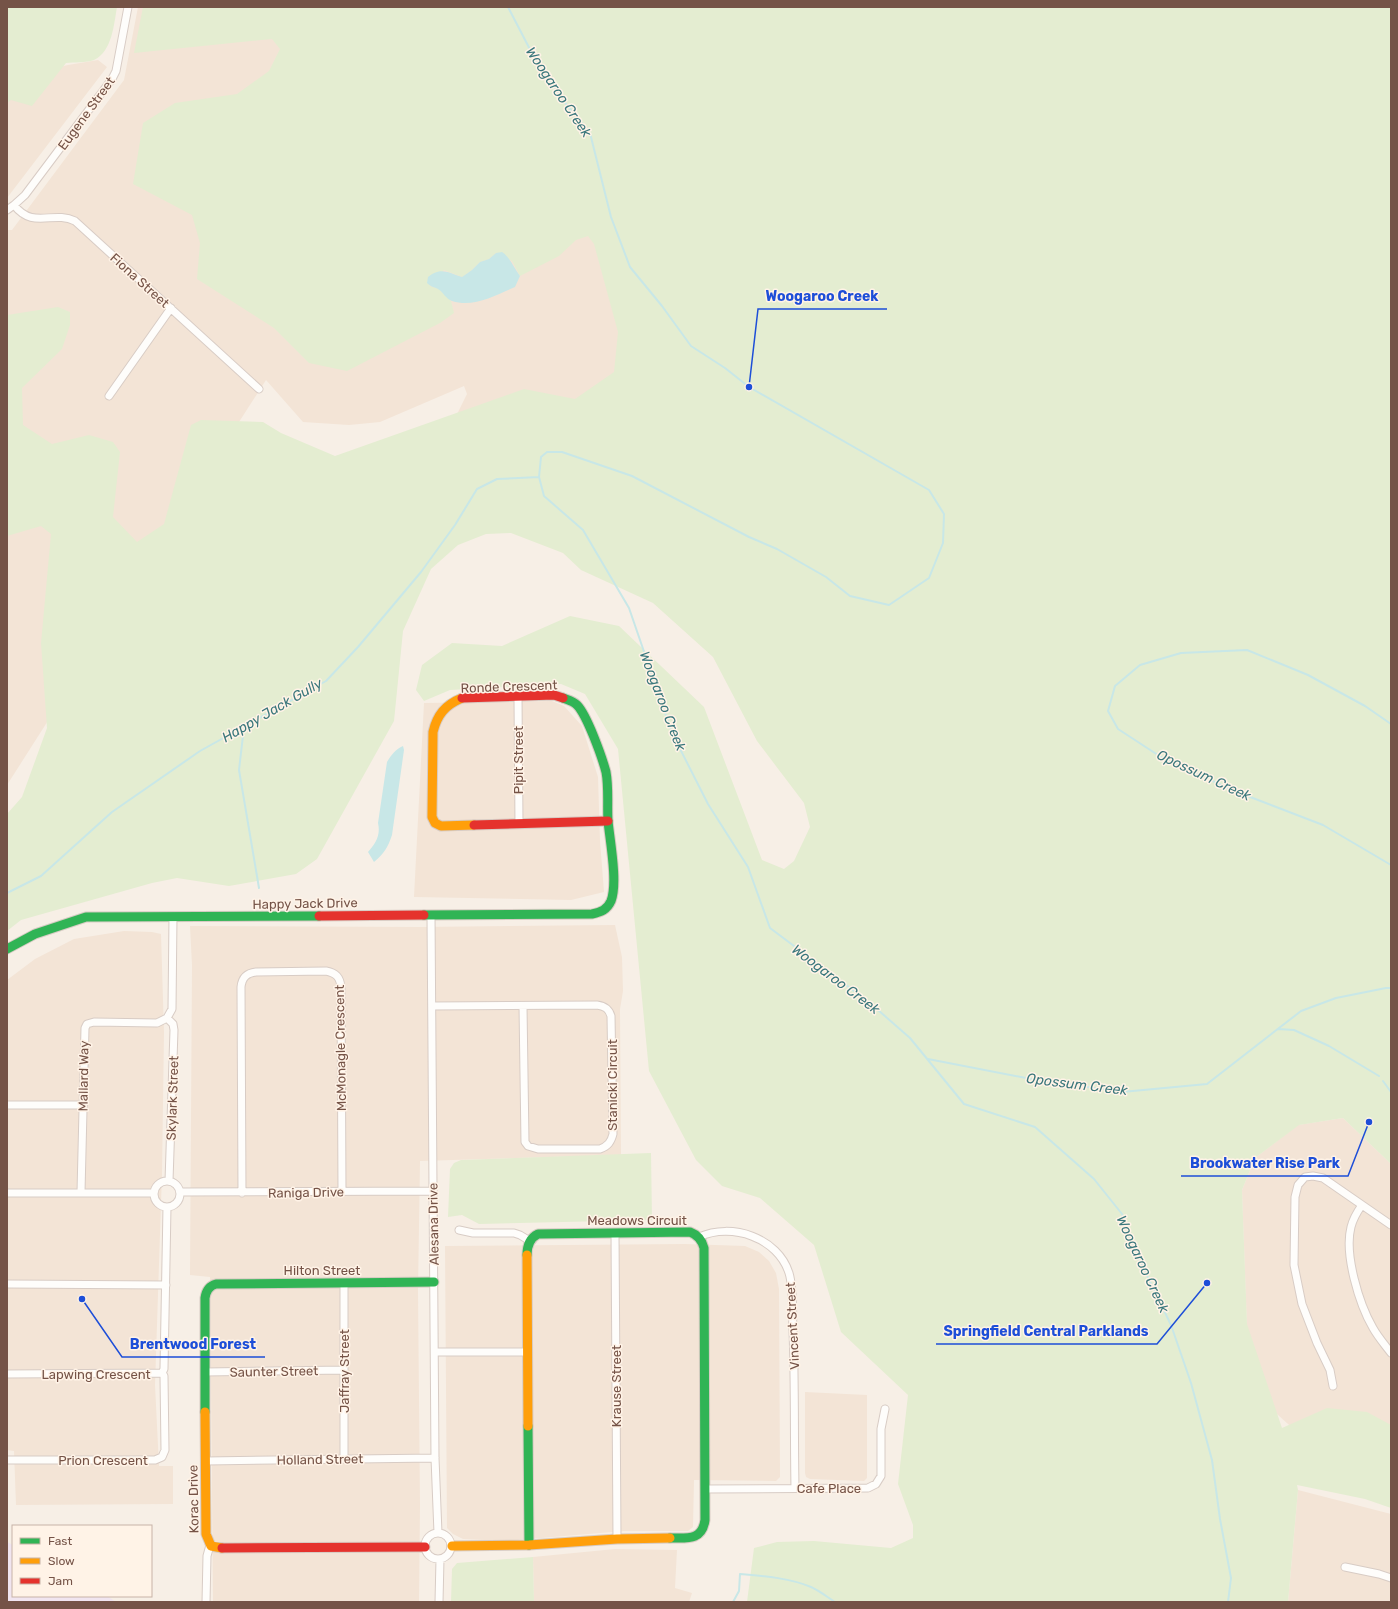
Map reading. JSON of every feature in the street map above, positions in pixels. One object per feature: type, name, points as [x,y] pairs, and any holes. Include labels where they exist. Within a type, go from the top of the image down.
[{"type":"street","name":"Eugene Street","points":[[14,205],[25,195],[112,79],[116,71],[128,7]]},
{"type":"street","points":[[7,210],[14,205]]},
{"type":"street","name":"Fiona Street","points":[[14,205],[22,213],[33,218],[68,218],[75,221],[259,389]]},
{"type":"street","points":[[109,396],[171,308]]},
{"type":"street","name":"Ronde Crescent","points":[[608,821],[441,826],[435,823],[432,817],[433,732],[436,720],[441,711],[452,702],[463,698],[554,695],[572,701],[578,706],[588,722],[606,773],[608,821],[612,849],[613,885],[611,900],[608,906]]},
{"type":"street","name":"Pipit Street","points":[[518,697],[519,824]]},
{"type":"street","name":"Happy Jack Drive","points":[[7,949],[52,927],[86,917],[592,914],[603,911],[608,906]]},
{"type":"street","name":"Alesana Drive","points":[[431,915],[435,1458],[438,1533]]},
{"type":"street","points":[[167,1018],[172,1009],[173,917]]},
{"type":"street","name":"McMonagle Crescent","points":[[242,1192],[242,984],[244,978],[250,973],[326,971],[336,975],[339,978],[341,988],[342,1192]]},
{"type":"street","name":"Stanicki Circuit","points":[[432,1006],[597,1005],[606,1007],[610,1011],[613,1134],[609,1144],[605,1147],[600,1149],[538,1150],[528,1146],[525,1142],[523,1006]]},
{"type":"street","name":"Mallard Way","points":[[81,1192],[84,1032],[87,1024],[94,1022],[157,1023],[167,1018]]},
{"type":"street","name":"Skylark Street","points":[[167,1018],[173,1024],[174,1030],[169,1181]]},
{"type":"street","points":[[7,1105],[82,1105]]},
{"type":"street","points":[[1333,1386],[1330,1370],[1317,1343],[1302,1304],[1294,1265],[1295,1198],[1298,1185],[1305,1177],[1313,1176],[1323,1178],[1391,1226]]},
{"type":"street","points":[[165,1181],[169,1181],[176,1185],[180,1192],[180,1196],[175,1204],[168,1207],[163,1206],[156,1201],[154,1193],[157,1185],[165,1181]]},
{"type":"street","name":"Raniga Drive","points":[[180,1192],[433,1191]]},
{"type":"street","points":[[7,1193],[154,1193]]},
{"type":"street","points":[[1362,1205],[1354,1217],[1349,1245],[1355,1284],[1362,1306],[1373,1328],[1391,1353]]},
{"type":"street","name":"Lapwing Crescent","points":[[7,1374],[162,1373],[164,1369],[168,1207]]},
{"type":"street","points":[[459,1230],[473,1233],[514,1233],[530,1241],[527,1250],[529,1545]]},
{"type":"street","name":"Meadows Circuit","points":[[452,1546],[529,1545],[617,1538],[690,1538],[699,1536],[704,1527],[703,1241],[696,1234],[690,1232],[538,1234],[533,1236],[530,1241]]},
{"type":"street","name":"Vincent Street","points":[[699,1237],[709,1232],[734,1232],[752,1235],[769,1244],[782,1259],[789,1274],[794,1364],[794,1488]]},
{"type":"street","name":"Krause Street","points":[[615,1233],[617,1538]]},
{"type":"street","name":"Hilton Street","points":[[211,1285],[434,1282]]},
{"type":"street","name":"Jaffray Street","points":[[344,1283],[344,1459]]},
{"type":"street","points":[[7,1284],[166,1285]]},
{"type":"street","name":"Korac Drive","points":[[211,1285],[206,1290],[205,1298],[206,1534],[207,1541],[210,1545],[219,1548],[425,1547]]},
{"type":"street","points":[[435,1352],[527,1352]]},
{"type":"street","name":"Saunter Street","points":[[205,1372],[344,1370]]},
{"type":"street","name":"Prion Crescent","points":[[7,1460],[155,1460],[162,1457],[165,1450],[164,1376],[162,1373]]},
{"type":"street","name":"Cafe Place","points":[[704,1489],[868,1488],[876,1484],[881,1476],[881,1429],[885,1409]]},
{"type":"street","name":"Holland Street","points":[[206,1461],[435,1458]]},
{"type":"street","points":[[438,1533],[449,1538],[452,1546],[447,1556],[440,1559],[431,1557],[426,1551],[425,1547],[430,1536],[438,1533]]},
{"type":"street","points":[[206,1602],[207,1556],[210,1545]]},
{"type":"street","points":[[439,1602],[440,1559]]},
{"type":"street","points":[[1345,1567],[1391,1578]]},
{"type":"shaded area","points":[[138,7],[510,7],[693,350],[417,495],[467,394],[464,386],[380,422],[349,425],[303,422],[266,380],[153,556],[66,504],[7,418],[7,230],[12,230],[124,80]]},
{"type":"shaded area","points":[[98,60],[107,67],[7,198],[7,79],[68,65]]},
{"type":"shaded area","points":[[7,459],[141,575],[7,785]]},
{"type":"shaded area","points":[[552,701],[564,706],[582,726],[598,777],[600,841],[604,892],[571,900],[414,897],[424,703]]},
{"type":"shaded area","points":[[615,925],[622,957],[623,991],[620,1009],[621,1155],[420,1161],[418,1291],[420,1505],[419,1602],[213,1602],[210,1277],[190,1275],[192,965],[190,926],[420,927]]},
{"type":"shaded area","points":[[124,931],[152,932],[161,934],[164,1032],[162,1174],[155,1385],[159,1466],[173,1466],[173,1504],[16,1505],[14,1451],[7,1450],[7,980],[35,959],[74,939]]},
{"type":"shaded area","points":[[1343,1118],[1391,1164],[1391,1440],[1298,1433],[1259,1398],[1247,1328],[1242,1190],[1255,1158],[1298,1125]]},
{"type":"shaded area","points":[[685,1244],[745,1246],[759,1252],[769,1261],[776,1273],[779,1289],[780,1477],[776,1481],[694,1480],[693,1527],[688,1531],[624,1531],[506,1541],[463,1539],[453,1534],[447,1528],[445,1246]]},
{"type":"shaded area","points":[[805,1392],[867,1395],[867,1478],[864,1481],[810,1479],[806,1477]]},
{"type":"shaded area","points":[[1298,1490],[1391,1514],[1391,1602],[1288,1602]]},
{"type":"shaded area","points":[[7,1542],[12,1544],[12,1597],[108,1597],[116,1602],[7,1602]]},
{"type":"shaded area","points":[[615,1549],[677,1550],[675,1588],[692,1593],[689,1602],[534,1602],[533,1557]]},
{"type":"green space","points":[[7,7],[117,7],[111,37],[105,51],[91,61],[66,63],[32,106],[11,100],[7,103]]},
{"type":"green space","points":[[143,7],[1391,7],[1391,1164],[1343,1118],[1299,1125],[1255,1158],[1242,1190],[1247,1324],[1282,1428],[1327,1408],[1367,1412],[1391,1425],[1391,1508],[1365,1499],[1297,1485],[1298,1490],[1288,1602],[747,1602],[754,1548],[777,1542],[814,1541],[891,1548],[913,1538],[913,1525],[898,1484],[908,1395],[841,1332],[814,1245],[760,1198],[722,1186],[696,1160],[649,1071],[618,749],[585,694],[561,684],[450,690],[424,701],[416,690],[422,665],[452,643],[502,646],[570,616],[619,626],[704,707],[762,860],[784,869],[794,861],[810,827],[804,803],[757,741],[713,657],[653,603],[581,570],[563,553],[511,533],[486,534],[458,545],[431,569],[403,631],[394,721],[317,859],[296,874],[229,886],[177,878],[152,883],[21,920],[7,931],[7,814],[22,797],[47,728],[41,643],[51,534],[41,526],[7,536],[7,315],[58,307],[70,312],[70,325],[62,349],[22,388],[23,425],[52,444],[89,435],[113,442],[120,452],[113,517],[137,542],[164,524],[191,425],[201,420],[263,422],[281,433],[335,456],[524,389],[575,399],[614,372],[618,332],[594,244],[588,236],[576,240],[559,256],[520,276],[512,261],[496,253],[489,259],[480,262],[462,277],[444,270],[430,286],[439,289],[451,301],[454,313],[440,323],[347,371],[309,363],[274,328],[197,279],[200,243],[192,215],[133,184],[143,123],[175,103],[237,94],[269,71],[280,49],[272,39],[134,53]]},
{"type":"green space","points":[[651,1153],[652,1220],[479,1224],[462,1215],[448,1217],[450,1169],[454,1163],[461,1160]]},
{"type":"green space","points":[[533,1557],[534,1602],[451,1602],[452,1569],[457,1563]]},
{"type":"water","points":[[502,252],[510,260],[520,276],[515,287],[493,297],[477,302],[460,303],[450,300],[440,290],[427,283],[428,277],[441,271],[462,277],[480,262],[489,259],[496,253]]},
{"type":"water","points":[[403,746],[404,750],[392,835],[385,850],[374,862],[368,852],[375,843],[379,832],[378,823],[387,762],[394,752]]},
{"type":"waterway","name":"Woogaroo Creek","points":[[508,7],[536,61],[566,104],[590,133],[611,217],[630,267],[662,306],[691,346],[725,368],[749,387],[929,490],[944,514],[943,543],[929,578],[889,605],[850,596],[826,577],[777,549],[749,537],[632,476],[562,452],[547,452],[541,457],[539,477],[544,496],[583,530],[629,608],[672,733],[708,804],[748,867],[770,928],[870,1003],[910,1038],[964,1104],[1035,1127],[1094,1179],[1122,1214],[1137,1255],[1171,1325],[1191,1383],[1212,1460],[1220,1519],[1231,1578],[1228,1602]]},
{"type":"waterway","name":"Happy Jack Gully","points":[[7,893],[41,876],[112,812],[200,751],[326,681],[358,647],[421,572],[455,525],[477,489],[497,479],[539,477]]},
{"type":"waterway","name":"Opossum Creek","points":[[1391,724],[1365,706],[1308,675],[1247,650],[1181,653],[1140,665],[1115,686],[1108,711],[1118,729],[1161,757],[1232,790],[1323,825],[1391,865]]},
{"type":"waterway","points":[[244,727],[239,770],[259,888]]},
{"type":"waterway","name":"Opossum Creek","points":[[928,1059],[1026,1078],[1122,1092],[1207,1084],[1301,1011],[1336,998],[1391,988]]},
{"type":"waterway","points":[[1278,1029],[1294,1030],[1329,1046],[1379,1076]]},
{"type":"waterway","points":[[1383,1081],[1391,1092]]},
{"type":"waterway","points":[[733,1602],[739,1591],[740,1574],[794,1581],[817,1590],[835,1602]]},
{"type":"traffic: fast","points":[[424,915],[592,914],[608,907],[613,893],[614,873],[608,821],[606,772],[594,737],[581,710],[574,702],[563,698]]},
{"type":"traffic: fast","points":[[7,949],[35,934],[86,917],[319,916]]},
{"type":"traffic: fast","points":[[527,1255],[530,1243],[538,1234],[690,1232],[697,1236],[702,1243],[704,1248],[705,1520],[701,1532],[697,1535],[688,1538],[670,1538]]},
{"type":"traffic: fast","points":[[205,1412],[205,1298],[207,1291],[211,1286],[216,1284],[434,1282]]},
{"type":"traffic: fast","points":[[528,1426],[529,1545]]},
{"type":"traffic: slow","points":[[462,698],[446,707],[439,716],[433,732],[432,817],[435,823],[441,826],[474,825]]},
{"type":"traffic: slow","points":[[527,1255],[528,1426]]},
{"type":"traffic: slow","points":[[205,1412],[206,1534],[211,1546],[222,1548]]},
{"type":"traffic: slow","points":[[452,1546],[529,1545],[617,1539],[670,1538]]},
{"type":"traffic: jam","points":[[462,698],[554,695],[563,698]]},
{"type":"traffic: jam","points":[[474,825],[608,821]]},
{"type":"traffic: jam","points":[[319,916],[424,915]]},
{"type":"traffic: jam","points":[[222,1548],[425,1547]]},
{"type":"place","name":"Woogaroo Creek","points":[[749,387]]},
{"type":"place","name":"Brookwater Rise Park","points":[[1369,1122]]},
{"type":"place","name":"Springfield Central Parklands","points":[[1207,1283]]},
{"type":"place","name":"Brentwood Forest","points":[[82,1299]]}]
